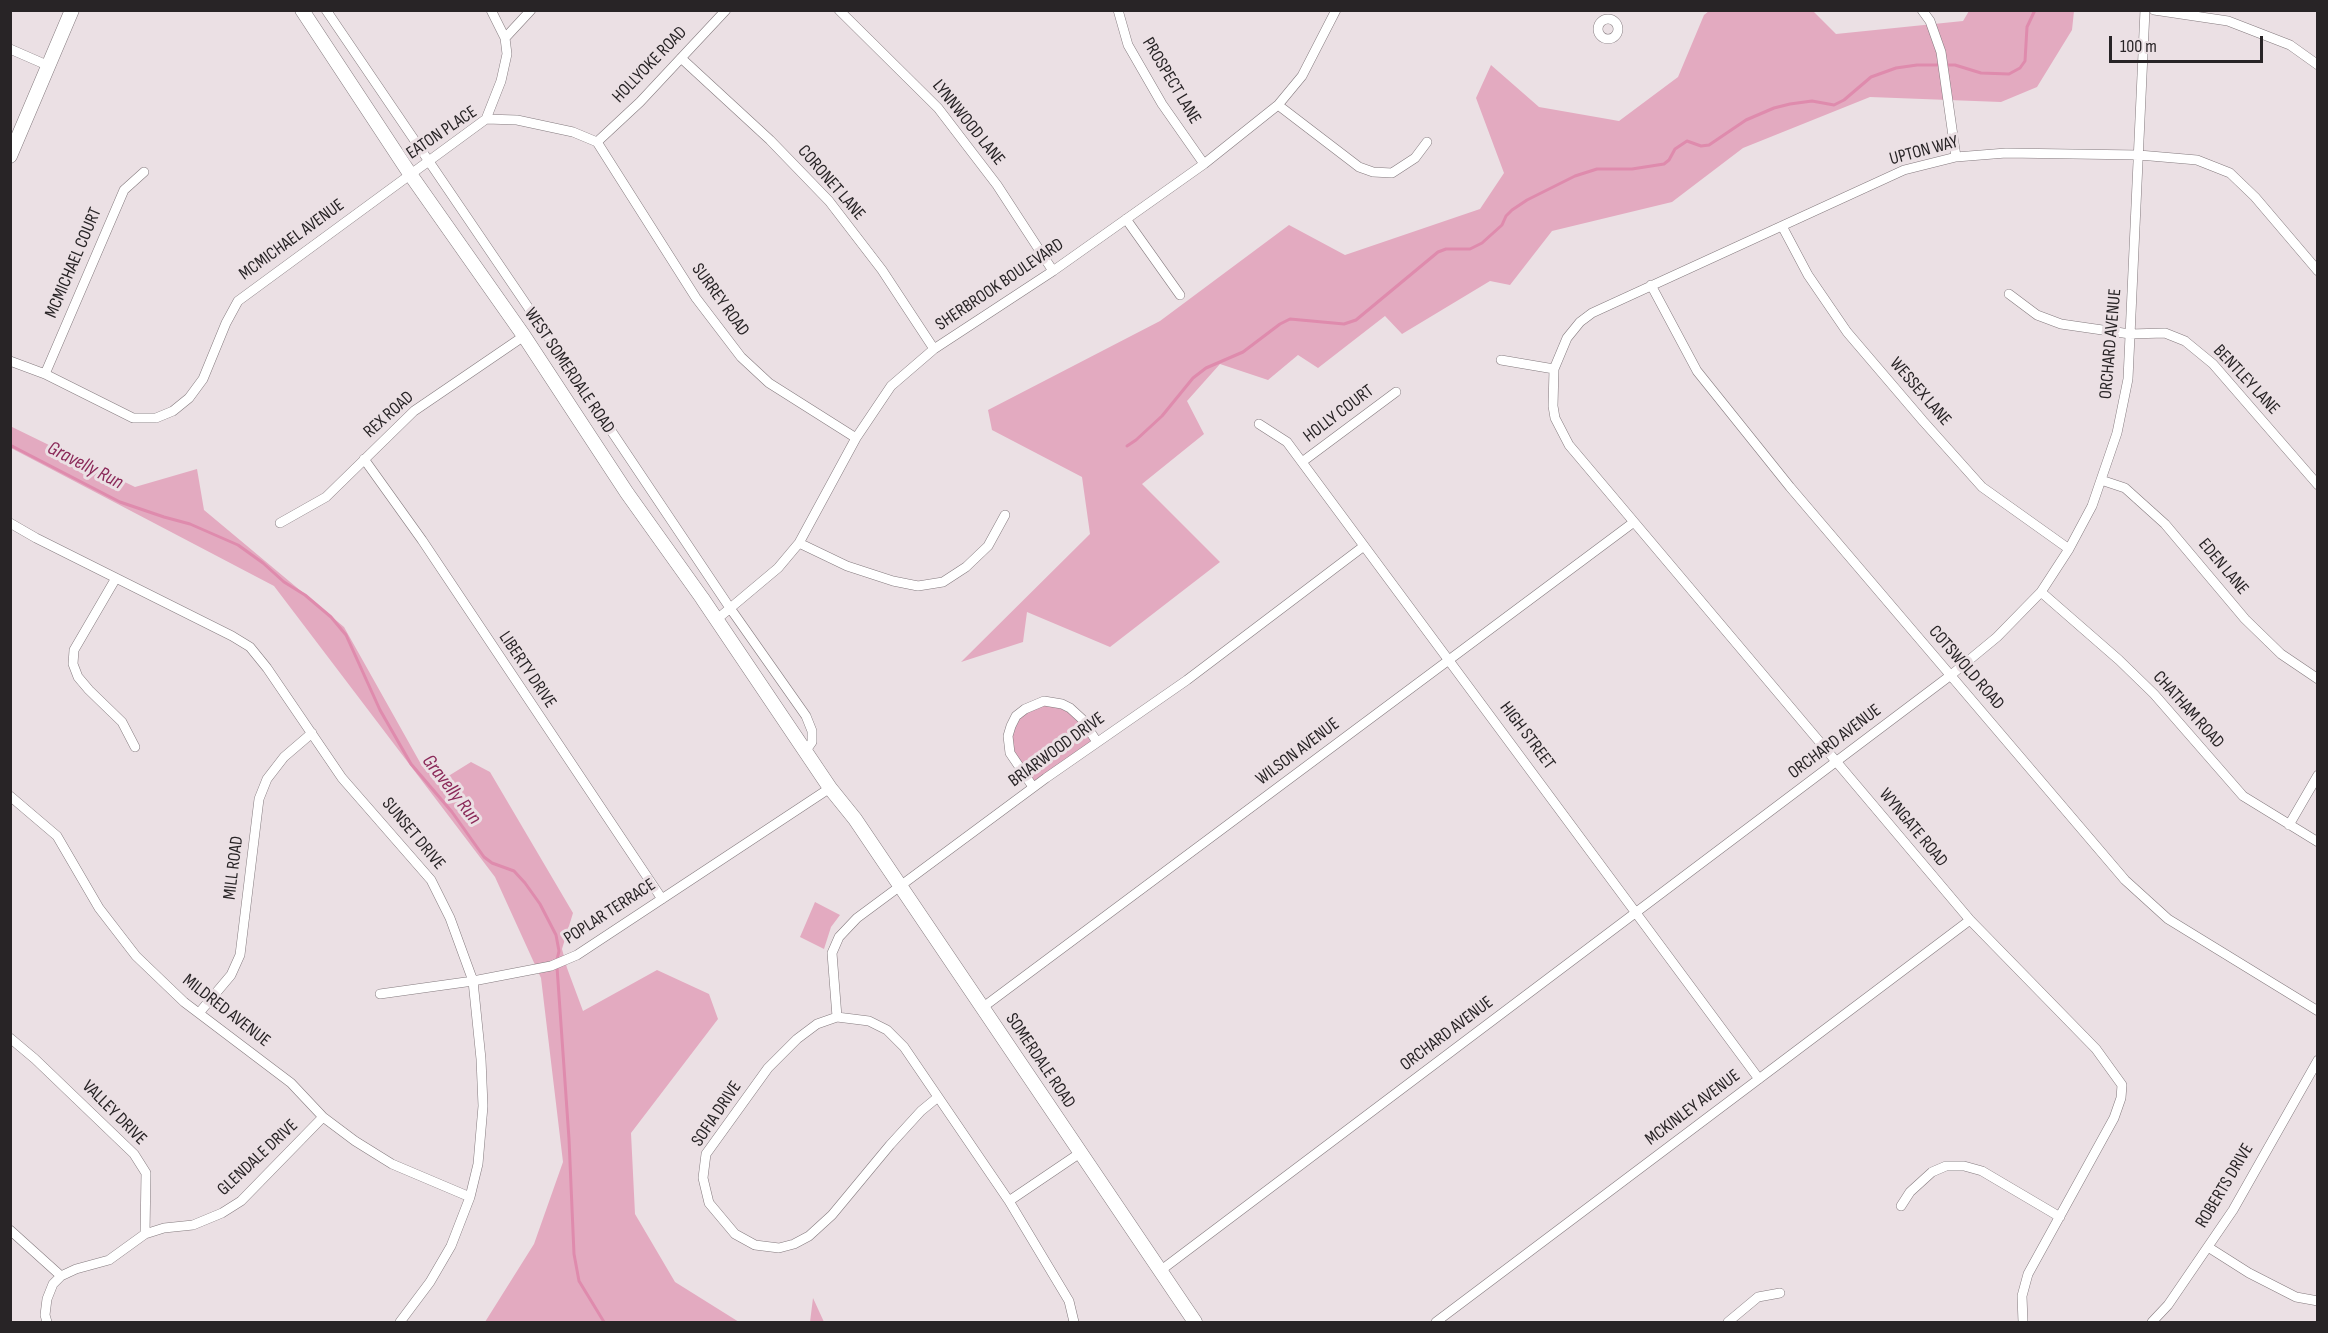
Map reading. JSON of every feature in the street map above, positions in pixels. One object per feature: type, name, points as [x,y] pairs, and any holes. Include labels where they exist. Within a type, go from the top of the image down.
[{"type":"main road","points":[[10,156],[72,10]]},
{"type":"main road","name":"WEST SOMERDALE ROAD","points":[[302,10],[410,174],[524,336],[627,493],[830,788],[855,819]]},
{"type":"main road","name":"SOMERDALE ROAD","points":[[855,819],[1195,1323]]},
{"type":"street","name":"WEST SOMERDALE ROAD","points":[[326,10],[730,608],[806,716],[813,730],[812,742],[805,752]]},
{"type":"street","points":[[486,119],[507,54],[505,38],[491,10]]},
{"type":"street","points":[[505,38],[531,10]]},
{"type":"street","name":"HOLLYOKE ROAD","points":[[597,142],[639,102],[726,10]]},
{"type":"street","name":"LYNNWOOD LANE","points":[[839,10],[938,108],[997,185],[1053,271]]},
{"type":"street","name":"PROSPECT LANE","points":[[1118,10],[1128,45],[1162,104],[1204,164]]},
{"type":"street","name":"SHERBROOK BOULEVARD","points":[[716,620],[778,568],[799,543],[856,438],[891,386],[934,349],[1053,271],[1204,164],[1278,105],[1302,76],[1336,10]]},
{"type":"street","points":[[1922,10],[1930,21],[1941,52],[1956,157]]},
{"type":"street","name":"ORCHARD AVENUE","points":[[1160,1271],[1951,675],[1997,637],[2041,592],[2069,549],[2092,506],[2120,422],[2128,379],[2145,10]]},
{"type":"street","points":[[2154,10],[2228,21],[2290,45],[2318,65]]},
{"type":"street","points":[[10,49],[49,66]]},
{"type":"street","name":"CORONET LANE","points":[[681,58],[770,140],[829,201],[882,270],[934,349]]},
{"type":"street","points":[[1278,105],[1359,167],[1372,172],[1392,173],[1415,158],[1427,142]]},
{"type":"street","name":"EATON PLACE","points":[[410,174],[486,119],[517,120],[573,132],[597,142]]},
{"type":"street","name":"SURREY ROAD","points":[[597,142],[696,298],[741,357],[770,383],[856,438]]},
{"type":"street","name":"UPTON WAY","points":[[1554,369],[1567,338],[1580,322],[1592,313],[1904,170],[1956,157],[2006,153],[2139,155],[2197,160],[2230,173],[2255,198],[2318,271]]},
{"type":"street","name":"MCMICHAEL COURT","points":[[45,374],[124,190],[144,172]]},
{"type":"street","name":"MCMICHAEL AVENUE","points":[[10,361],[45,374],[133,418],[156,418],[173,411],[189,398],[203,379],[226,323],[238,301],[410,174]]},
{"type":"street","points":[[1126,219],[1180,295]]},
{"type":"street","name":"WESSEX LANE","points":[[1782,226],[1808,275],[1847,332],[1923,422],[1982,487],[2069,549]]},
{"type":"street","name":"COTSWOLD ROAD","points":[[1651,285],[1697,371],[1790,487],[2125,880],[2168,919],[2318,1011]]},
{"type":"street","name":"BENTLEY LANE","points":[[2009,294],[2037,315],[2061,324],[2130,334],[2165,333],[2185,341],[2213,364],[2318,485]]},
{"type":"street","name":"REX ROAD","points":[[280,523],[326,497],[414,411],[524,336]]},
{"type":"street","points":[[1501,360],[1554,369]]},
{"type":"street","name":"WYNGATE ROAD","points":[[1554,369],[1553,406],[1560,432],[1569,446],[1970,920],[2096,1049],[2122,1084],[2121,1098],[2114,1118],[2028,1274],[2022,1296],[2023,1323]]},
{"type":"street","name":"HOLLY COURT","points":[[1302,462],[1396,392]]},
{"type":"street","name":"HIGH STREET","points":[[1259,424],[1287,442],[1759,1079]]},
{"type":"street","name":"LIBERTY DRIVE","points":[[364,459],[422,540],[662,899]]},
{"type":"street","name":"EDEN LANE","points":[[2101,480],[2126,488],[2157,517],[2245,619],[2281,654],[2318,679]]},
{"type":"street","points":[[799,543],[847,566],[893,581],[918,585],[943,582],[966,567],[987,546],[1005,515]]},
{"type":"street","name":"WILSON AVENUE","points":[[982,1008],[1634,522]]},
{"type":"street","name":"SUNSET DRIVE","points":[[10,523],[250,647],[267,668],[342,778],[431,880],[450,918],[473,981],[483,1106],[478,1164],[470,1197],[451,1246],[430,1282],[400,1323]]},
{"type":"street","name":"BRIARWOOD DRIVE","points":[[837,1017],[832,953],[838,937],[857,918],[1033,788],[1187,680],[1364,546]]},
{"type":"street","points":[[116,578],[75,650],[73,664],[78,677],[122,722],[135,747]]},
{"type":"street","name":"CHATHAM ROAD","points":[[2041,592],[2154,694],[2243,796],[2318,842]]},
{"type":"street","points":[[1033,788],[1010,753],[1008,736],[1016,716],[1025,709],[1044,701],[1062,704],[1082,719],[1097,742]]},
{"type":"street","name":"MILL ROAD","points":[[199,1012],[231,975],[240,955],[259,799],[267,779],[284,757],[312,733]]},
{"type":"street","points":[[2289,825],[2318,775]]},
{"type":"street","name":"POPLAR TERRACE","points":[[380,994],[473,981],[551,966],[577,955],[830,788]]},
{"type":"street","name":"MILDRED AVENUE","points":[[10,796],[57,836],[99,908],[136,956],[157,978],[291,1083],[323,1117],[392,1164],[470,1197]]},
{"type":"street","name":"MCKINLEY AVENUE","points":[[1436,1323],[1970,920]]},
{"type":"street","points":[[837,1017],[869,1021],[886,1030],[904,1047],[1008,1201],[1053,1274],[1069,1301],[1074,1323]]},
{"type":"street","name":"SOFIA DRIVE","points":[[837,1017],[817,1024],[797,1039],[776,1061],[706,1154],[703,1178],[709,1203],[735,1233],[755,1245],[779,1248],[794,1244],[809,1236],[831,1215],[921,1111],[938,1097]]},
{"type":"street","name":"VALLEY DRIVE","points":[[10,1038],[134,1154],[146,1173],[145,1234]]},
{"type":"street","name":"ROBERTS DRIVE","points":[[2152,1323],[2168,1305],[2233,1210],[2318,1060]]},
{"type":"street","name":"GLENDALE DRIVE","points":[[61,1276],[76,1269],[109,1260],[145,1234],[208,1220],[242,1201],[323,1117]]},
{"type":"street","points":[[1008,1201],[1080,1153]]},
{"type":"street","points":[[1901,1206],[1910,1192],[1932,1172],[1946,1166],[1964,1166],[1982,1171],[2060,1217]]},
{"type":"street","points":[[10,1230],[61,1276],[53,1284],[47,1299],[45,1315],[47,1323]]},
{"type":"street","points":[[2208,1247],[2249,1273],[2296,1297],[2318,1300]]},
{"type":"street","points":[[1728,1323],[1758,1297],[1780,1293]]},
{"type":"shaded area","points":[[1709,11],[1813,11],[1836,34],[1963,21],[1969,11],[2074,11],[2072,30],[2037,87],[2001,102],[1870,97],[1743,148],[1672,202],[1552,231],[1510,285],[1490,281],[1402,334],[1385,316],[1318,368],[1298,355],[1268,380],[1220,364],[1187,401],[1204,434],[1142,484],[1220,562],[1110,647],[1027,612],[1023,642],[961,662],[1090,534],[1082,477],[992,430],[988,410],[1160,321],[1289,225],[1345,255],[1480,209],[1504,173],[1476,98],[1491,65],[1539,107],[1619,121],[1678,77],[1704,15]]},
{"type":"shaded area","points":[[10,426],[135,487],[197,469],[204,510],[344,627],[422,766],[442,780],[471,762],[490,772],[573,913],[562,949],[583,1011],[657,970],[709,994],[718,1019],[631,1133],[635,1214],[675,1282],[739,1322],[485,1322],[534,1244],[563,1162],[541,978],[495,877],[274,586],[11,448]]},
{"type":"shaded area","points":[[1036,703],[1062,704],[1097,742],[1033,787],[1015,762],[1011,726]]},
{"type":"shaded area","points":[[815,902],[840,915],[831,927],[824,949],[800,937]]},
{"type":"shaded area","points":[[813,1298],[824,1322],[810,1322]]},
{"type":"waterway","points":[[1127,446],[1162,416],[1193,378],[1206,368],[1243,352],[1290,319],[1344,324],[1356,320],[1438,252],[1446,249],[1470,249],[1482,243],[1502,225],[1512,210],[1575,176],[1597,169],[1632,169],[1664,164],[1675,149],[1687,141],[1701,146],[1709,145],[1746,120],[1790,104],[1812,101],[1834,105],[1844,100],[1871,77],[1896,68],[1917,65],[1955,65],[1981,73],[2009,74],[2020,68],[2025,61],[2027,27],[2035,10]]},
{"type":"waterway","name":"Gravelly Run","points":[[10,445],[120,502],[190,524],[238,545],[331,617],[346,635],[380,710],[411,764],[452,812],[484,857],[492,863],[514,871],[540,904],[556,935],[559,951],[557,960]]},
{"type":"waterway","name":"Gravelly Run","points":[[557,967],[569,1139],[574,1254],[579,1281],[604,1322]]}]
